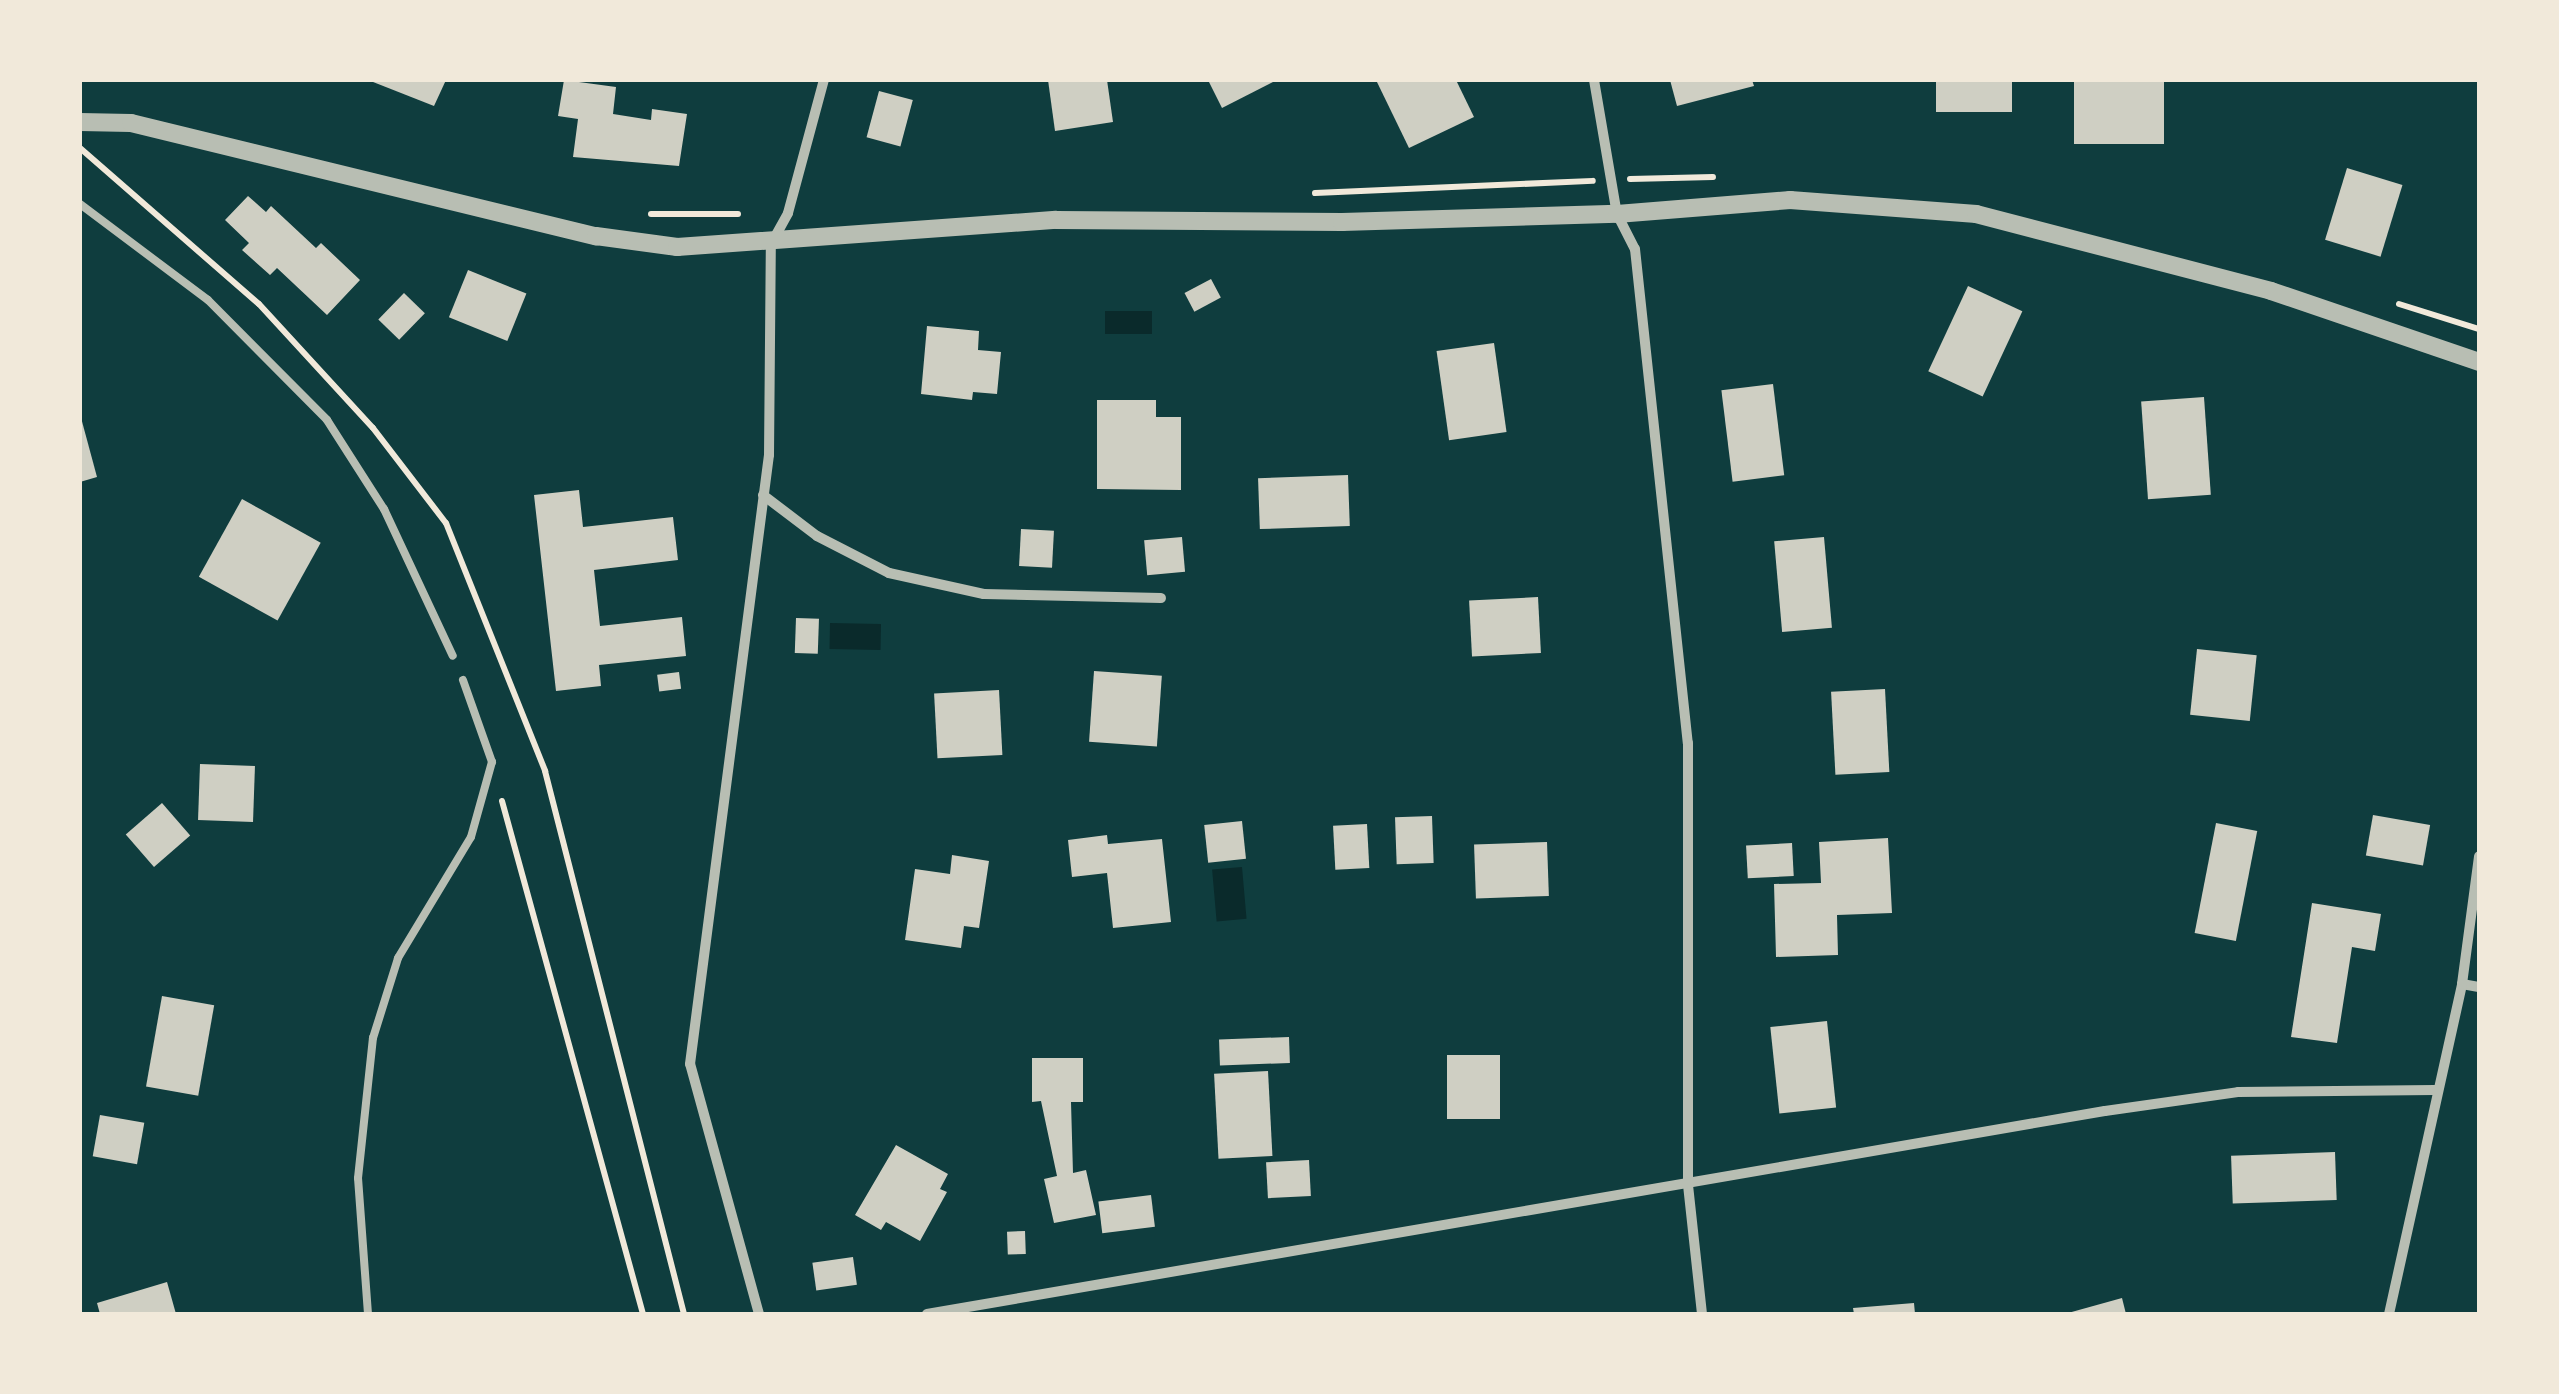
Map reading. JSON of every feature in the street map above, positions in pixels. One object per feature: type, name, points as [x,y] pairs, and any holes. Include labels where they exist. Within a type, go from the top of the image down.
[{"type":"street","points":[[759,1314],[690,1064],[763,495],[772,244],[788,213],[824,80]]},
{"type":"street","points":[[1594,80],[1617,214],[1635,249],[1688,743],[1688,1185],[1702,1314]]},
{"type":"street","points":[[80,122],[131,123],[596,236],[677,247],[772,244],[1056,220],[1342,222],[1617,214],[1790,200],[1976,214],[2271,291],[2479,362]]},
{"type":"street","points":[[763,495],[817,536],[889,573],[984,594],[1161,598]]},
{"type":"street","points":[[2390,1314],[2462,984],[2479,856]]},
{"type":"street","points":[[2462,984],[2479,986]]},
{"type":"street","points":[[928,1314],[2238,1092],[2436,1090]]},
{"type":"lane","points":[[80,204],[208,300],[327,420],[384,509],[453,656]]},
{"type":"lane","points":[[368,1314],[358,1178],[373,1038],[398,958],[471,837],[492,762],[463,680]]},
{"type":"path","points":[[492,762],[643,1314]]},
{"type":"water","points":[[1105,311],[1152,311],[1152,334],[1105,334]]},
{"type":"water","points":[[830,623],[881,624],[881,650],[830,649]]},
{"type":"water","points":[[1242,867],[1247,919],[1217,921],[1212,870]]},
{"type":"building","points":[[368,80],[446,80],[434,106]]},
{"type":"building","points":[[564,80],[616,87],[613,114],[651,120],[652,109],[687,114],[679,166],[573,157],[578,119],[558,116]]},
{"type":"building","points":[[1048,80],[1107,80],[1113,122],[1055,131]]},
{"type":"building","points":[[1208,80],[1277,80],[1222,108]]},
{"type":"building","points":[[1376,80],[1456,80],[1474,117],[1409,148]]},
{"type":"building","points":[[1670,80],[1752,80],[1754,86],[1677,106]]},
{"type":"building","points":[[1936,80],[2012,80],[2012,112],[1936,112]]},
{"type":"building","points":[[2074,80],[2164,80],[2164,144],[2074,144]]},
{"type":"building","points":[[879,91],[913,100],[900,146],[867,137]]},
{"type":"building","points":[[2347,168],[2402,185],[2381,257],[2325,240]]},
{"type":"building","points":[[248,196],[266,212],[271,206],[316,248],[321,243],[360,280],[327,315],[277,268],[270,275],[242,250],[249,243],[225,220]]},
{"type":"building","points":[[468,270],[526,294],[507,341],[449,317]]},
{"type":"building","points":[[1211,279],[1221,298],[1194,312],[1185,293]]},
{"type":"building","points":[[1968,286],[2022,311],[1983,397],[1928,371]]},
{"type":"building","points":[[404,293],[425,313],[399,340],[378,320]]},
{"type":"building","points":[[927,326],[979,331],[978,350],[1001,352],[997,394],[973,392],[972,400],[921,394]]},
{"type":"building","points":[[1494,343],[1507,432],[1449,440],[1437,351]]},
{"type":"building","points":[[1773,384],[1784,475],[1733,482],[1721,390]]},
{"type":"building","points":[[2204,397],[2211,495],[2148,499],[2141,401]]},
{"type":"building","points":[[1097,400],[1156,400],[1156,417],[1181,417],[1181,490],[1097,489]]},
{"type":"building","points":[[80,414],[97,477],[80,482]]},
{"type":"building","points":[[1348,475],[1350,526],[1260,529],[1258,478]]},
{"type":"building","points":[[579,490],[583,527],[673,517],[678,560],[594,570],[600,626],[682,617],[686,656],[599,665],[601,686],[556,691],[534,495]]},
{"type":"building","points":[[242,499],[321,543],[278,620],[199,577]]},
{"type":"building","points":[[1021,529],[1054,531],[1052,568],[1019,566]]},
{"type":"building","points":[[1182,537],[1185,572],[1147,575],[1144,540]]},
{"type":"building","points":[[1824,537],[1832,628],[1782,632],[1774,541]]},
{"type":"building","points":[[1538,597],[1541,653],[1472,657],[1469,601]]},
{"type":"building","points":[[796,618],[819,619],[818,654],[795,653]]},
{"type":"building","points":[[2197,649],[2257,655],[2250,721],[2190,715]]},
{"type":"building","points":[[1094,671],[1162,676],[1157,747],[1089,742]]},
{"type":"building","points":[[679,672],[681,689],[659,692],[657,675]]},
{"type":"building","points":[[1885,689],[1889,772],[1835,775],[1831,692]]},
{"type":"building","points":[[999,690],[1002,755],[937,758],[934,693]]},
{"type":"building","points":[[200,764],[255,766],[253,822],[198,820]]},
{"type":"building","points":[[162,803],[190,835],[154,867],[126,834]]},
{"type":"building","points":[[2373,815],[2430,825],[2423,865],[2366,855]]},
{"type":"building","points":[[1432,816],[1434,863],[1397,864],[1395,817]]},
{"type":"building","points":[[1242,821],[1246,859],[1208,863],[1204,825]]},
{"type":"building","points":[[2216,823],[2257,831],[2236,941],[2195,933]]},
{"type":"building","points":[[1367,824],[1369,868],[1335,870],[1333,826]]},
{"type":"building","points":[[1107,835],[1108,844],[1162,839],[1171,922],[1113,928],[1107,873],[1072,877],[1068,840]]},
{"type":"building","points":[[1888,838],[1892,913],[1837,915],[1838,955],[1776,957],[1774,884],[1821,883],[1819,842]]},
{"type":"building","points":[[1547,842],[1549,896],[1476,899],[1474,845]]},
{"type":"building","points":[[1792,843],[1794,876],[1748,878],[1746,845]]},
{"type":"building","points":[[952,855],[989,861],[979,928],[964,926],[961,948],[905,940],[915,869],[950,874]]},
{"type":"building","points":[[2312,903],[2381,914],[2375,951],[2352,947],[2337,1043],[2291,1037]]},
{"type":"building","points":[[162,996],[214,1005],[198,1096],[146,1087]]},
{"type":"building","points":[[1827,1021],[1836,1108],[1779,1113],[1770,1027]]},
{"type":"building","points":[[1289,1037],[1290,1063],[1220,1065],[1219,1039]]},
{"type":"building","points":[[1447,1055],[1500,1055],[1500,1119],[1447,1119]]},
{"type":"building","points":[[1032,1058],[1083,1058],[1083,1102],[1071,1102],[1073,1173],[1086,1170],[1096,1215],[1054,1223],[1044,1179],[1057,1176],[1041,1101],[1032,1102]]},
{"type":"building","points":[[1268,1071],[1272,1156],[1219,1159],[1214,1074]]},
{"type":"building","points":[[100,1115],[144,1123],[137,1164],[93,1156]]},
{"type":"building","points":[[896,1145],[948,1174],[940,1189],[947,1192],[920,1241],[886,1222],[881,1230],[855,1215]]},
{"type":"building","points":[[2335,1152],[2337,1200],[2233,1204],[2231,1156]]},
{"type":"building","points":[[1309,1160],[1311,1196],[1268,1198],[1266,1162]]},
{"type":"building","points":[[1151,1195],[1155,1227],[1102,1233],[1098,1201]]},
{"type":"building","points":[[1025,1231],[1026,1254],[1008,1255],[1007,1232]]},
{"type":"building","points":[[853,1257],[857,1285],[816,1290],[812,1263]]},
{"type":"building","points":[[167,1282],[176,1314],[100,1314],[97,1303]]},
{"type":"building","points":[[2122,1298],[2126,1314],[2068,1314],[2068,1313]]},
{"type":"building","points":[[1914,1303],[1915,1314],[1854,1314],[1853,1308]]}]
